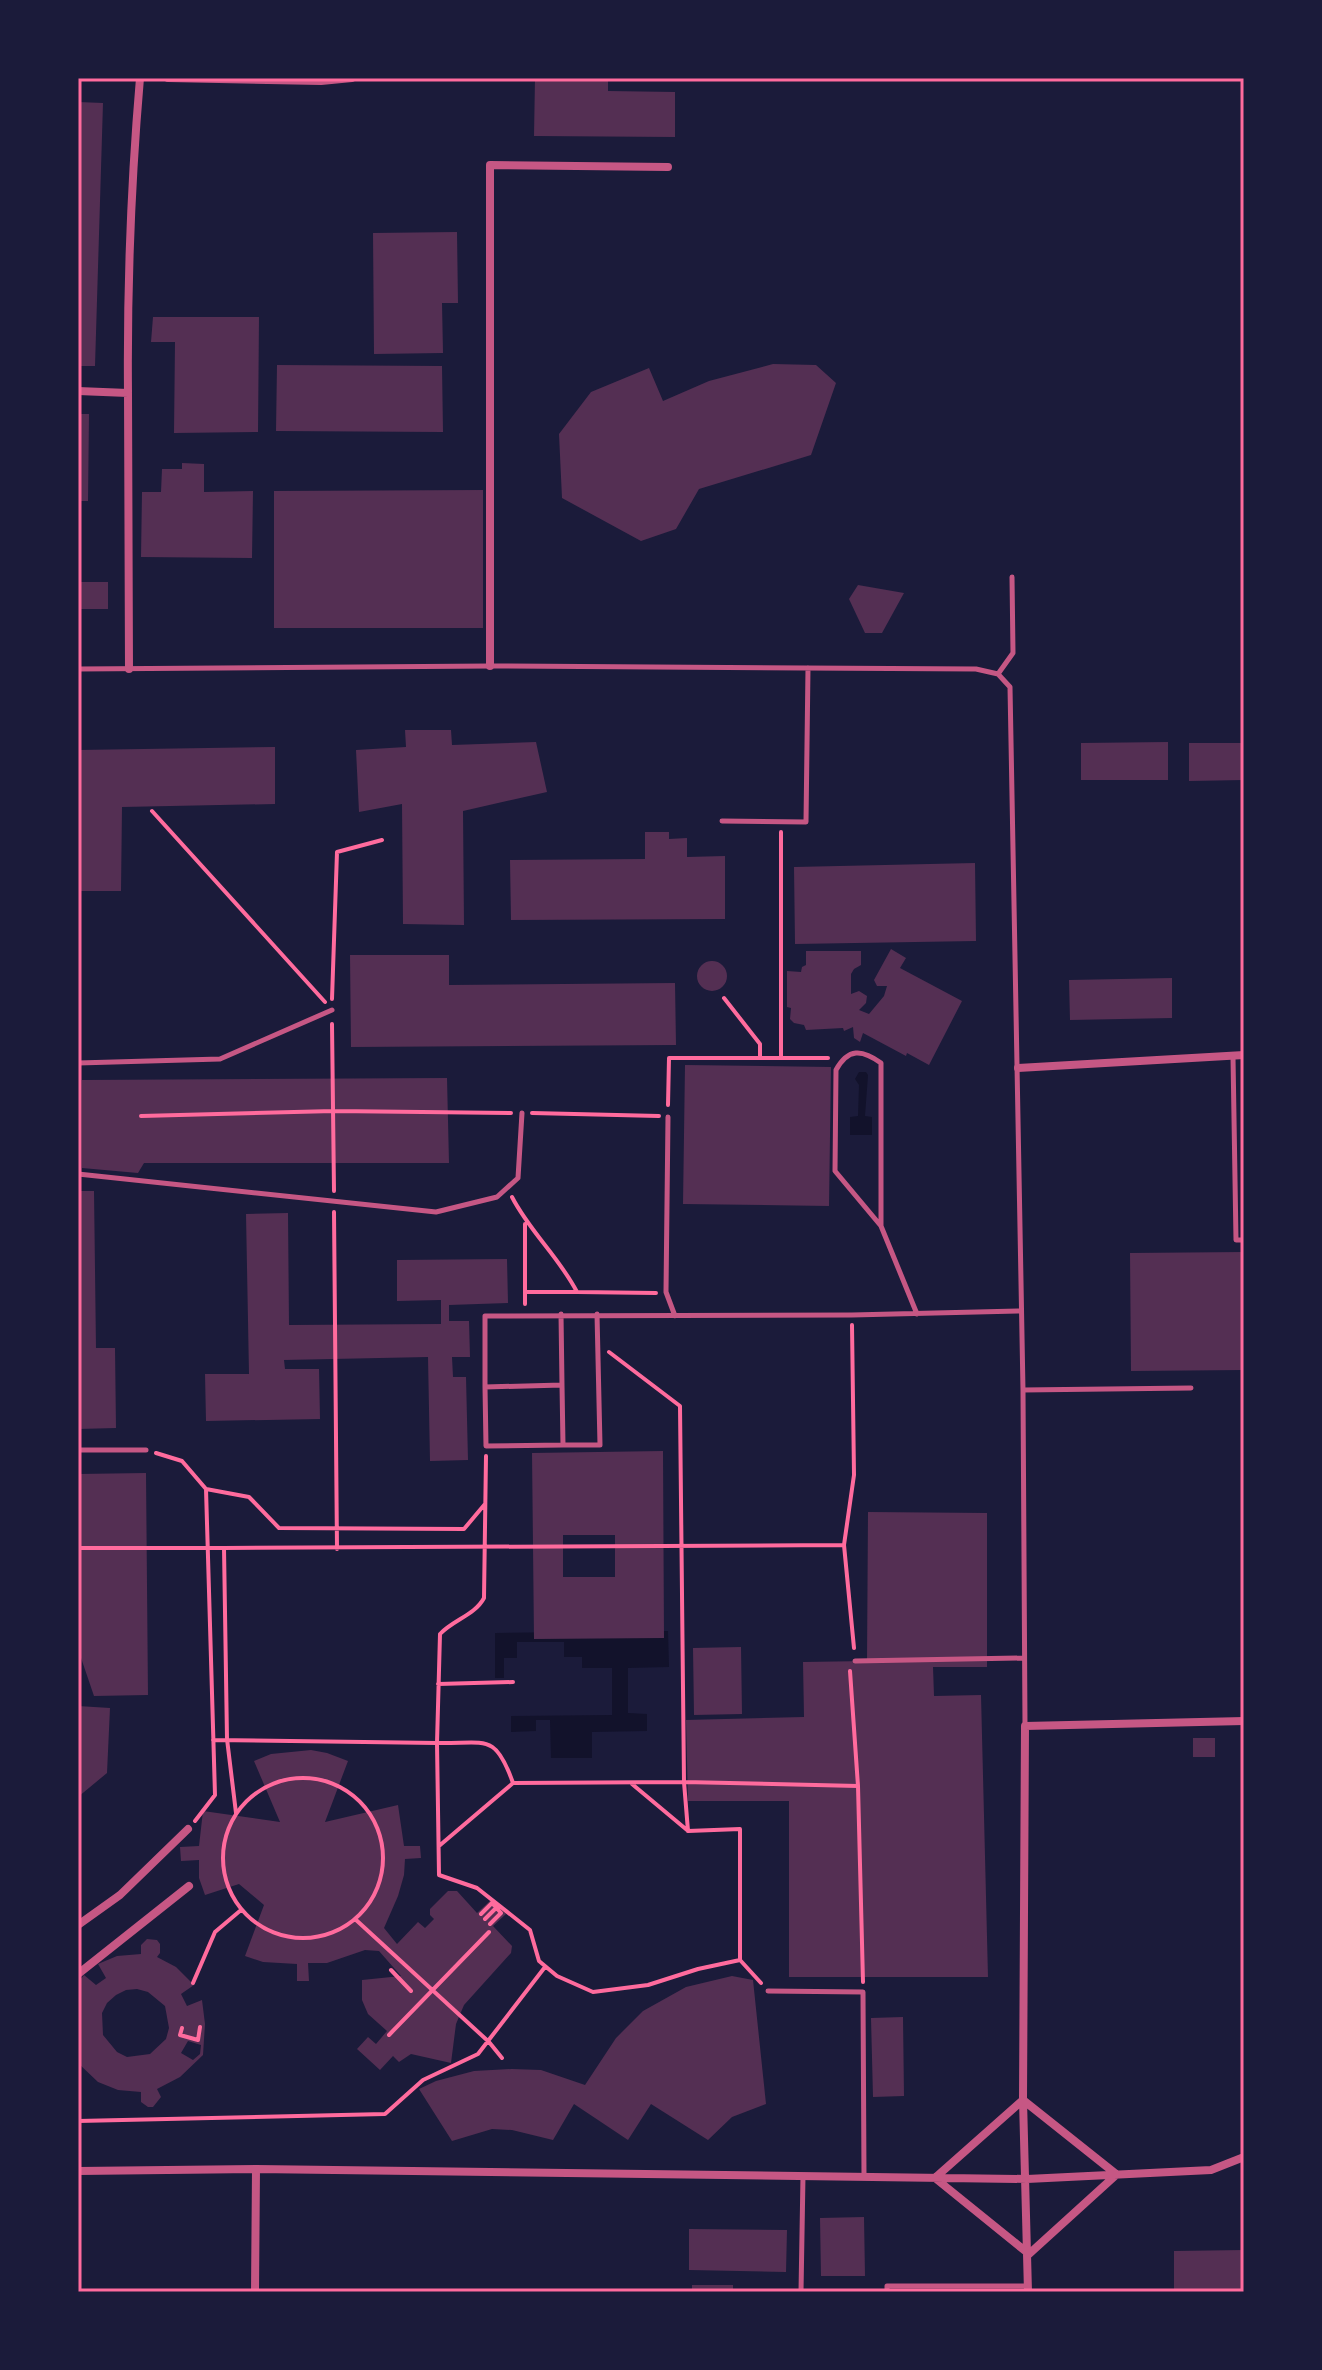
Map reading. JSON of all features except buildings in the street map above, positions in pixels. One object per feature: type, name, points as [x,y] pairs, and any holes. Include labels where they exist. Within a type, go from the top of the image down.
[{"type":"street","points":[[129,669],[127,279],[131,178],[140,78]]},
{"type":"street","points":[[168,78],[321,81],[352,78]]},
{"type":"street","points":[[490,666],[490,165],[668,167]]},
{"type":"street","points":[[78,391],[128,393]]},
{"type":"street","points":[[1018,1068],[1244,1055]]},
{"type":"street","points":[[1028,2289],[1023,2100],[1025,1726],[1244,1721]]},
{"type":"street","points":[[78,1925],[120,1895],[188,1829]]},
{"type":"street","points":[[78,1974],[189,1886]]},
{"type":"street","points":[[1023,2100],[1117,2175]]},
{"type":"street","points":[[935,2178],[1023,2100]]},
{"type":"street","points":[[78,2171],[256,2169],[1027,2179],[1211,2170],[1244,2157]]},
{"type":"street","points":[[255,2292],[256,2169]]},
{"type":"street","points":[[1029,2254],[1117,2175]]},
{"type":"street","points":[[935,2178],[1029,2254]]},
{"type":"lane","points":[[998,674],[1013,653],[1012,577]]},
{"type":"lane","points":[[78,669],[490,666],[976,669],[998,674],[1010,687],[1023,1390],[1025,1726]]},
{"type":"lane","points":[[722,821],[806,822],[808,668]]},
{"type":"lane","points":[[78,1063],[220,1059],[332,1010]]},
{"type":"lane","points":[[881,1226],[881,1063],[868,1053],[852,1053],[843,1058],[836,1070],[835,1171],[881,1226],[917,1314]]},
{"type":"lane","points":[[1233,1056],[1236,1240],[1244,1240]]},
{"type":"lane","points":[[78,1174],[436,1212],[497,1197],[518,1178],[522,1113]]},
{"type":"lane","points":[[668,1117],[666,1292],[675,1316]]},
{"type":"lane","points":[[597,1314],[600,1445],[486,1446],[485,1316],[561,1314],[597,1314],[675,1316],[852,1315],[1021,1311]]},
{"type":"lane","points":[[561,1314],[563,1445]]},
{"type":"lane","points":[[485,1387],[562,1385]]},
{"type":"lane","points":[[1023,1390],[1191,1388]]},
{"type":"lane","points":[[78,1450],[146,1450]]},
{"type":"lane","points":[[855,1661],[1024,1658]]},
{"type":"lane","points":[[768,1991],[863,1992],[864,2177]]},
{"type":"lane","points":[[801,2292],[803,2176]]},
{"type":"lane","points":[[887,2292],[887,2286],[1028,2289]]},
{"type":"path","points":[[152,811],[332,1010]]},
{"type":"path","points":[[781,1058],[782,822]]},
{"type":"path","points":[[337,1549],[332,1010],[337,852],[382,840]]},
{"type":"path","points":[[724,998],[760,1044],[760,1058]]},
{"type":"path","points":[[141,1116],[334,1111],[668,1117],[669,1058],[843,1058]]},
{"type":"path","points":[[507,1188],[525,1222],[565,1269],[577,1292]]},
{"type":"path","points":[[525,1222],[525,1315]]},
{"type":"path","points":[[525,1292],[666,1292]]},
{"type":"path","points":[[852,1315],[854,1475],[844,1545],[855,1661],[850,1661],[858,1786],[863,1992]]},
{"type":"path","points":[[598,1343],[680,1406],[684,1782],[688,1831]]},
{"type":"path","points":[[486,1446],[484,1598],[479,1607],[448,1625],[440,1634],[437,1743],[439,1875],[477,1888],[530,1930],[539,1961],[545,1967],[557,1976],[593,1992],[648,1985],[740,1960]]},
{"type":"path","points":[[146,1450],[182,1461],[206,1489],[215,1795],[188,1829]]},
{"type":"path","points":[[206,1489],[249,1497],[279,1528],[464,1529],[486,1503]]},
{"type":"path","points":[[78,1548],[844,1545]]},
{"type":"path","points":[[224,1548],[227,1739],[236,1813]]},
{"type":"path","points":[[438,1684],[513,1682]]},
{"type":"path","points":[[213,1740],[488,1744],[498,1748],[513,1783]]},
{"type":"path","points":[[307,1777],[334,1783],[357,1798],[374,1820],[383,1846],[382,1873],[373,1899],[355,1919],[333,1932],[308,1938],[283,1936],[260,1926],[241,1910],[223,1872],[222,1852],[236,1813],[255,1793],[280,1781],[307,1777]]},
{"type":"path","points":[[630,1782],[688,1831],[740,1829],[740,1960],[768,1991]]},
{"type":"path","points":[[439,1846],[513,1783],[684,1782],[858,1786]]},
{"type":"path","points":[[483,1917],[492,1903],[501,1913],[490,1924]]},
{"type":"path","points":[[193,1983],[215,1932],[241,1910]]},
{"type":"path","points":[[355,1919],[489,2042],[502,2058]]},
{"type":"path","points":[[389,2035],[489,1932]]},
{"type":"path","points":[[78,2121],[385,2114],[423,2080],[478,2054],[545,1967]]},
{"type":"path","points":[[391,1970],[411,1991]]},
{"type":"path","points":[[182,2028],[180,2035],[198,2040],[200,2027]]},
{"type":"shaded area","points":[[859,1072],[868,1075],[865,1116],[872,1117],[872,1135],[850,1135],[850,1117],[858,1116],[859,1085],[855,1079]]},
{"type":"shaded area","points":[[668,1631],[669,1667],[628,1668],[628,1713],[647,1714],[647,1731],[592,1732],[592,1758],[551,1758],[550,1720],[536,1720],[536,1731],[511,1732],[511,1716],[612,1715],[612,1668],[582,1668],[582,1657],[564,1657],[564,1642],[517,1642],[517,1658],[504,1658],[504,1678],[495,1678],[495,1633]]}]
